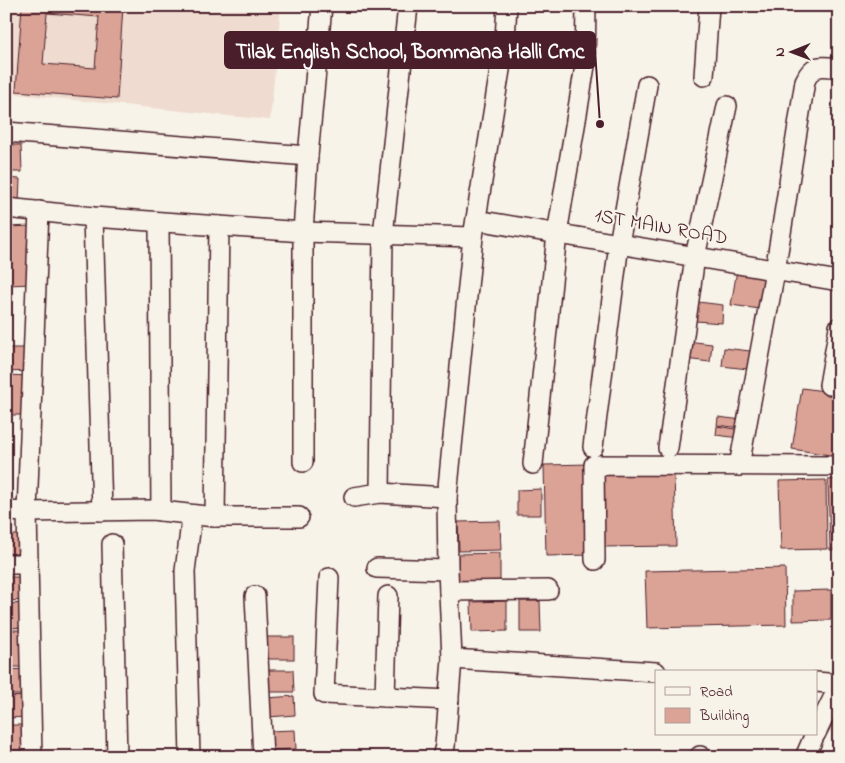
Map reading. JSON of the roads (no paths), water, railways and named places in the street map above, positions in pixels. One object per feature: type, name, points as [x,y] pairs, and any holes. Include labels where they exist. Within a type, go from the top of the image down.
[{"type":"street","points":[[303,462],[302,232],[322,6]]},
{"type":"street","points":[[380,493],[383,235],[408,6]]},
{"type":"street","points":[[442,757],[445,746],[452,659],[447,496],[474,228],[505,38],[507,6]]},
{"type":"street","points":[[534,464],[557,234],[585,66],[586,6]]},
{"type":"street","points":[[704,76],[709,6]]},
{"type":"street","points":[[739,466],[775,270],[805,81],[809,72],[819,66],[839,68]]},
{"type":"street","points":[[593,447],[619,244],[647,86]]},
{"type":"street","points":[[668,448],[695,257],[727,106]]},
{"type":"street","points":[[6,132],[308,156]]},
{"type":"street","name":"1ST MAIN ROAD","points":[[6,208],[93,217],[302,232],[383,235],[474,228],[557,234],[839,281]]},
{"type":"street","points":[[32,757],[27,512],[39,211]]},
{"type":"street","points":[[93,217],[102,511]]},
{"type":"street","points":[[159,222],[161,511]]},
{"type":"street","points":[[215,517],[219,226]]},
{"type":"street","points":[[829,385],[839,327]]},
{"type":"street","points":[[595,560],[594,465],[839,466]]},
{"type":"street","points":[[354,497],[380,493],[447,496]]},
{"type":"street","points":[[6,511],[161,511],[215,517],[299,517]]},
{"type":"street","points":[[190,757],[185,571],[192,515]]},
{"type":"street","points":[[112,544],[117,757]]},
{"type":"street","points":[[6,564],[27,564]]},
{"type":"street","points":[[377,568],[448,570]]},
{"type":"street","points":[[329,578],[324,694],[449,700]]},
{"type":"street","points":[[449,591],[548,590]]},
{"type":"street","points":[[255,596],[263,757]]},
{"type":"street","points":[[385,697],[388,596]]},
{"type":"street","points":[[452,659],[655,672]]},
{"type":"street","points":[[818,682],[839,685],[818,729]]},
{"type":"street","points":[[805,757],[815,736]]},
{"type":"place","name":"Tilak English School, Bommana Halli Cmc","points":[[600,124]]}]
